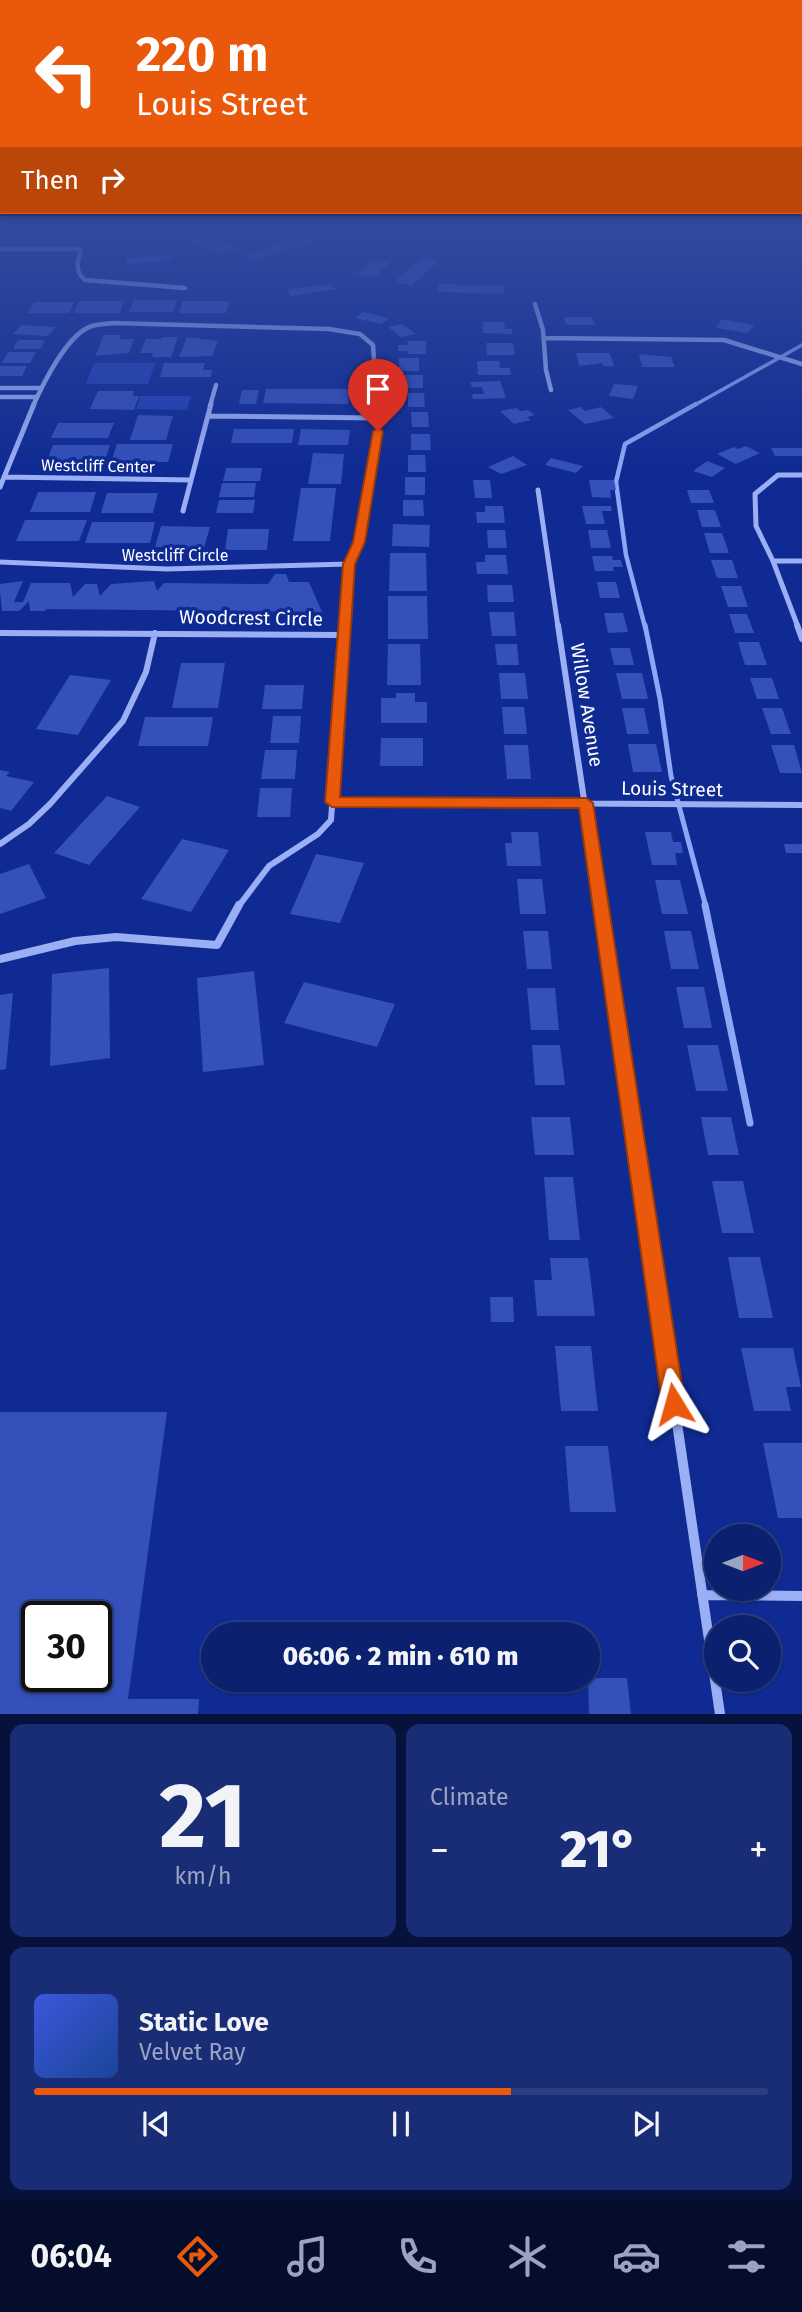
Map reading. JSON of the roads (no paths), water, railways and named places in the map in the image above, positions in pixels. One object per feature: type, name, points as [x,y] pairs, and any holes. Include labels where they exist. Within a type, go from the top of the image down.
[{"type":"street","points":[[537,311],[544,338],[542,345],[546,378],[551,390]]},
{"type":"street","points":[[0,487],[41,388],[74,336],[90,326],[127,324],[347,330],[362,334],[370,339],[373,345],[378,431],[359,542],[349,564],[344,635]]},
{"type":"street","points":[[544,338],[724,340],[802,364]]},
{"type":"street","points":[[183,511],[216,385]]},
{"type":"street","points":[[0,388],[41,388]]},
{"type":"street","points":[[0,397],[37,397]]},
{"type":"street","points":[[208,416],[376,418]]},
{"type":"street","points":[[802,475],[778,475],[755,494],[756,526],[773,561],[802,639]]},
{"type":"street","name":"Westcliff Center","points":[[4,477],[191,480]]},
{"type":"street","name":"Willow Avenue","points":[[538,491],[720,1713]]},
{"type":"street","points":[[773,561],[802,561]]},
{"type":"street","name":"Westcliff Circle","points":[[0,562],[167,569],[349,564]]},
{"type":"street","name":"Woodcrest Circle","points":[[0,632],[344,635],[331,820],[324,830],[269,865],[233,912],[217,945],[116,937],[75,941],[0,960]]},
{"type":"street","points":[[0,844],[29,824],[50,804],[123,721],[146,672],[155,632]]},
{"type":"street","name":"Louis Street","points":[[332,802],[802,805]]},
{"type":"street","points":[[702,1595],[802,1595]]},
{"type":"waterway","points":[[693,406],[802,345]]},
{"type":"waterway","points":[[645,627],[626,555],[616,482],[625,444],[696,404]]},
{"type":"waterway","points":[[645,625],[660,699],[671,776],[706,907]]},
{"type":"waterway","points":[[705,905],[750,1123]]}]
